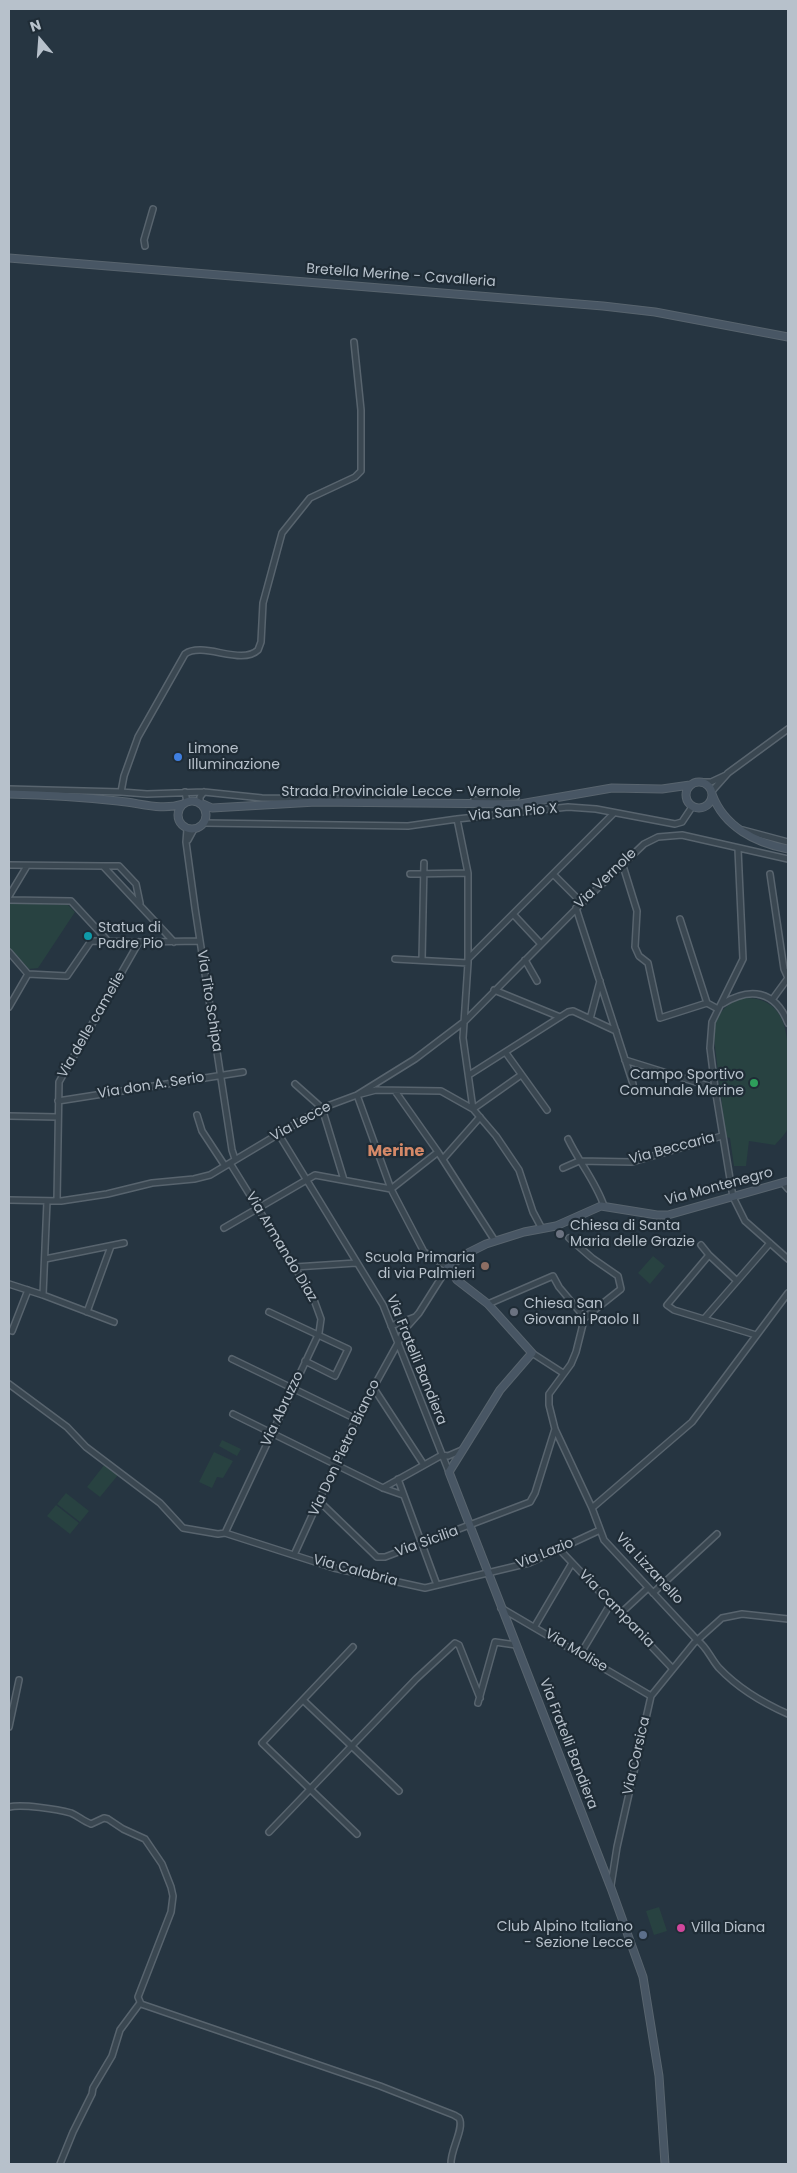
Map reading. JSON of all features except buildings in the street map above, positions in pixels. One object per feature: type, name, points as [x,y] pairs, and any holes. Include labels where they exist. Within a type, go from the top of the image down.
[{"type":"street","points":[[144,246],[153,209]]},
{"type":"street","name":"Bretella Merine - Cavalleria","points":[[9,258],[603,306],[655,312],[788,337]]},
{"type":"street","points":[[120,792],[138,737],[183,656],[192,650],[250,654],[258,650],[261,642],[261,610],[282,533],[310,498],[355,477],[362,470],[361,410],[354,342]]},
{"type":"street","points":[[703,782],[711,782],[728,773],[788,729]]},
{"type":"street","points":[[703,808],[710,802],[712,793],[728,773]]},
{"type":"street","points":[[703,782],[726,817],[745,835],[771,846],[788,850]]},
{"type":"street","name":"Strada Provinciale Lecce - Vernole","points":[[9,794],[123,801],[158,808],[170,808],[185,803],[201,803],[212,808],[316,802],[520,804],[612,788],[662,789],[703,782]]},
{"type":"street","points":[[690,785],[686,791],[686,798],[692,807],[714,810],[726,817]]},
{"type":"street","points":[[9,789],[147,794],[204,792],[262,798],[449,801],[516,797]]},
{"type":"street","name":"Strada Provinciale Lecce - Vernole","points":[[662,789],[679,793],[686,798]]},
{"type":"street","points":[[178,818],[179,810],[185,803],[185,792]]},
{"type":"street","points":[[204,792],[200,797],[206,820],[408,826],[457,819]]},
{"type":"street","name":"Via San Pio X","points":[[463,1022],[468,961],[468,874],[457,819],[519,814],[568,807],[596,809],[676,824],[682,822],[692,807]]},
{"type":"street","name":"Strada Provinciale Lecce - Vernole","points":[[158,808],[178,818],[180,822],[191,829],[228,808]]},
{"type":"street","points":[[395,959],[468,961],[614,813]]},
{"type":"street","name":"Via Tito Schipa","points":[[191,829],[186,842],[232,1150],[230,1162]]},
{"type":"street","points":[[739,829],[788,842]]},
{"type":"street","name":"Via Vernole","points":[[357,1095],[414,1059],[463,1022],[576,908],[644,844],[666,836],[690,836],[738,849],[788,859]]},
{"type":"street","points":[[738,849],[743,915],[743,959],[712,1022],[710,1036],[715,1088],[733,1197],[745,1221],[788,1259]]},
{"type":"street","points":[[422,960],[424,863]]},
{"type":"street","points":[[9,865],[119,866],[136,884],[140,905]]},
{"type":"street","points":[[620,865],[624,869],[636,904],[635,948],[648,963],[660,1018],[707,1003],[719,1007],[738,996],[750,993],[772,1000],[784,1012],[788,1022]]},
{"type":"street","points":[[9,896],[26,866]]},
{"type":"street","points":[[104,866],[174,942]]},
{"type":"street","points":[[410,874],[468,874]]},
{"type":"street","points":[[553,874],[582,903]]},
{"type":"street","points":[[770,874],[784,969],[788,978],[772,1000]]},
{"type":"street","points":[[9,900],[71,901],[108,941]]},
{"type":"street","points":[[576,908],[633,1084]]},
{"type":"street","points":[[513,914],[541,944]]},
{"type":"street","points":[[680,919],[707,1003]]},
{"type":"street","points":[[9,952],[28,974],[68,976],[91,940],[139,942],[200,941]]},
{"type":"street","name":"Via delle camelie","points":[[57,1201],[60,1078],[139,942]]},
{"type":"street","points":[[525,960],[536,981]]},
{"type":"street","points":[[9,1007],[28,974]]},
{"type":"street","points":[[590,1019],[600,981]]},
{"type":"street","points":[[494,990],[560,1017]]},
{"type":"street","points":[[469,1076],[560,1017],[573,1011],[616,1031]]},
{"type":"street","points":[[463,1022],[473,1109],[521,1074]]},
{"type":"street","points":[[506,1053],[547,1110]]},
{"type":"street","points":[[625,1060],[715,1088]]},
{"type":"street","name":"Via don A. Serio","points":[[58,1101],[243,1072]]},
{"type":"street","points":[[295,1084],[322,1108],[344,1180]]},
{"type":"street","name":"Via Lecce","points":[[9,1200],[57,1201],[107,1194],[152,1183],[194,1179],[210,1175],[322,1108],[357,1095],[376,1090],[441,1091],[473,1109],[496,1136],[519,1170],[533,1212],[541,1227]]},
{"type":"street","points":[[395,1090],[443,1159],[495,1241]]},
{"type":"street","points":[[357,1095],[391,1188],[424,1252],[448,1267],[457,1280],[488,1304],[532,1354],[563,1373]]},
{"type":"street","name":"Via Armando Diaz","points":[[197,1115],[202,1131],[230,1162],[316,1304],[321,1319],[319,1334]]},
{"type":"street","points":[[9,1116],[58,1117]]},
{"type":"street","points":[[443,1159],[480,1117]]},
{"type":"street","name":"Via Fratelli Bandiera","points":[[278,1134],[383,1305],[471,1526],[643,1976],[659,2076],[664,2164]]},
{"type":"street","name":"Via Beccaria","points":[[563,1168],[579,1161],[632,1162],[722,1136]]},
{"type":"street","points":[[568,1139],[579,1161],[598,1188],[604,1206]]},
{"type":"street","points":[[224,1228],[315,1175],[391,1188],[438,1152]]},
{"type":"street","name":"Via Montenegro","points":[[448,1267],[468,1253],[495,1241],[541,1227],[556,1226],[592,1209],[604,1206],[657,1215],[668,1215],[787,1184]]},
{"type":"street","points":[[43,1294],[47,1201]]},
{"type":"street","points":[[488,1304],[553,1276],[559,1287],[575,1305],[582,1320],[621,1289],[618,1276],[592,1258],[569,1238]]},
{"type":"street","points":[[45,1259],[124,1243]]},
{"type":"street","points":[[704,1319],[770,1243]]},
{"type":"street","points":[[701,1245],[709,1256],[737,1281]]},
{"type":"street","points":[[87,1312],[111,1246]]},
{"type":"street","points":[[709,1256],[667,1305],[674,1310],[756,1335]]},
{"type":"street","points":[[295,1267],[356,1263]]},
{"type":"street","name":"Via Don Pietro Bianco","points":[[294,1555],[356,1419],[373,1387],[404,1330],[415,1317],[448,1267]]},
{"type":"street","points":[[9,1284],[43,1294],[114,1322]]},
{"type":"street","points":[[12,1331],[28,1290]]},
{"type":"street","points":[[592,1508],[692,1422],[788,1293]]},
{"type":"street","points":[[269,1312],[348,1349],[335,1376],[305,1362]]},
{"type":"street","points":[[391,1326],[415,1317]]},
{"type":"street","name":"Via Lizzanello","points":[[582,1320],[576,1352],[571,1364],[549,1394],[549,1405],[555,1429],[592,1508],[604,1540],[696,1640],[702,1644],[724,1673],[762,1702],[788,1714]]},
{"type":"street","name":"Via Abruzzo","points":[[225,1533],[319,1334]]},
{"type":"street","points":[[449,1472],[500,1390],[532,1354]]},
{"type":"street","points":[[232,1359],[356,1419]]},
{"type":"street","name":"Via Calabria","points":[[9,1384],[67,1427],[86,1447],[160,1503],[183,1528],[218,1534],[225,1533],[334,1568],[419,1587],[488,1574]]},
{"type":"street","points":[[373,1387],[424,1465]]},
{"type":"street","points":[[233,1414],[383,1488],[403,1495]]},
{"type":"street","name":"Via Sicilia","points":[[319,1500],[379,1558],[471,1526],[530,1502],[535,1493],[555,1429]]},
{"type":"street","points":[[383,1488],[442,1455],[448,1456],[462,1450]]},
{"type":"street","points":[[398,1479],[437,1585]]},
{"type":"street","name":"Via Lazio","points":[[488,1574],[529,1563],[600,1530]]},
{"type":"street","points":[[653,1593],[717,1534]]},
{"type":"street","name":"Via Campania","points":[[560,1550],[672,1668]]},
{"type":"street","points":[[535,1626],[572,1563]]},
{"type":"street","points":[[620,1613],[648,1588]]},
{"type":"street","points":[[581,1653],[611,1603]]},
{"type":"street","name":"Via Molise","points":[[501,1607],[651,1696]]},
{"type":"street","name":"Via Corsica","points":[[610,1888],[617,1846],[651,1696],[696,1640],[722,1618],[742,1614],[788,1619]]},
{"type":"street","points":[[269,1832],[416,1679],[455,1643],[459,1645],[479,1700],[495,1642],[516,1646]]},
{"type":"street","points":[[353,1647],[262,1743],[357,1834]]},
{"type":"street","points":[[9,1727],[19,1680]]},
{"type":"street","points":[[303,1700],[399,1791]]},
{"type":"street","points":[[9,1807],[26,1805],[68,1812],[81,1821],[91,1824],[104,1818],[108,1819],[123,1829],[145,1839],[162,1864],[172,1896],[171,1912],[138,1997],[140,2003]]},
{"type":"street","points":[[60,2164],[93,2088],[112,2056],[120,2030],[140,2003]]},
{"type":"street","points":[[140,2003],[380,2086],[454,2115],[459,2118],[461,2126],[452,2151],[451,2164]]},
{"type":"green space","points":[[10,903],[68,905],[75,912],[38,968],[29,969],[9,948]]},
{"type":"green space","name":"Campo Sportivo Comunale Merine","points":[[744,998],[760,1000],[772,1006],[780,1016],[785,1028],[788,1056],[789,1122],[785,1134],[775,1145],[749,1141],[746,1166],[734,1166],[730,1138],[726,1137],[713,1030],[720,1013],[728,1005]]},
{"type":"green space","points":[[653,1256],[665,1266],[650,1284],[638,1273]]},
{"type":"green space","points":[[222,1440],[241,1449],[237,1456],[219,1446]]},
{"type":"green space","points":[[214,1452],[233,1461],[223,1478],[217,1477],[212,1488],[199,1482]]},
{"type":"green space","points":[[105,1464],[118,1475],[100,1497],[87,1487]]},
{"type":"green space","points":[[66,1493],[89,1511],[80,1522],[57,1504]]},
{"type":"green space","points":[[56,1505],[79,1523],[70,1534],[47,1516]]},
{"type":"green space","points":[[659,1907],[667,1931],[654,1935],[646,1911]]},
{"type":"place","name":"Limone Illuminazione","points":[[178,757]]},
{"type":"place","name":"Statua di Padre Pio","points":[[88,936]]},
{"type":"place","name":"Campo Sportivo Comunale Merine","points":[[754,1083]]},
{"type":"place","name":"Chiesa di Santa Maria delle Grazie","points":[[560,1234]]},
{"type":"place","name":"Scuola Primaria di via Palmieri","points":[[485,1266]]},
{"type":"place","name":"Chiesa San Giovanni Paolo II","points":[[514,1312]]},
{"type":"place","name":"Villa Diana","points":[[681,1928]]},
{"type":"place","name":"Club Alpino Italiano - Sezione Lecce","points":[[643,1935]]},
{"type":"district","name":"Merine","points":[[396,1152]]}]
